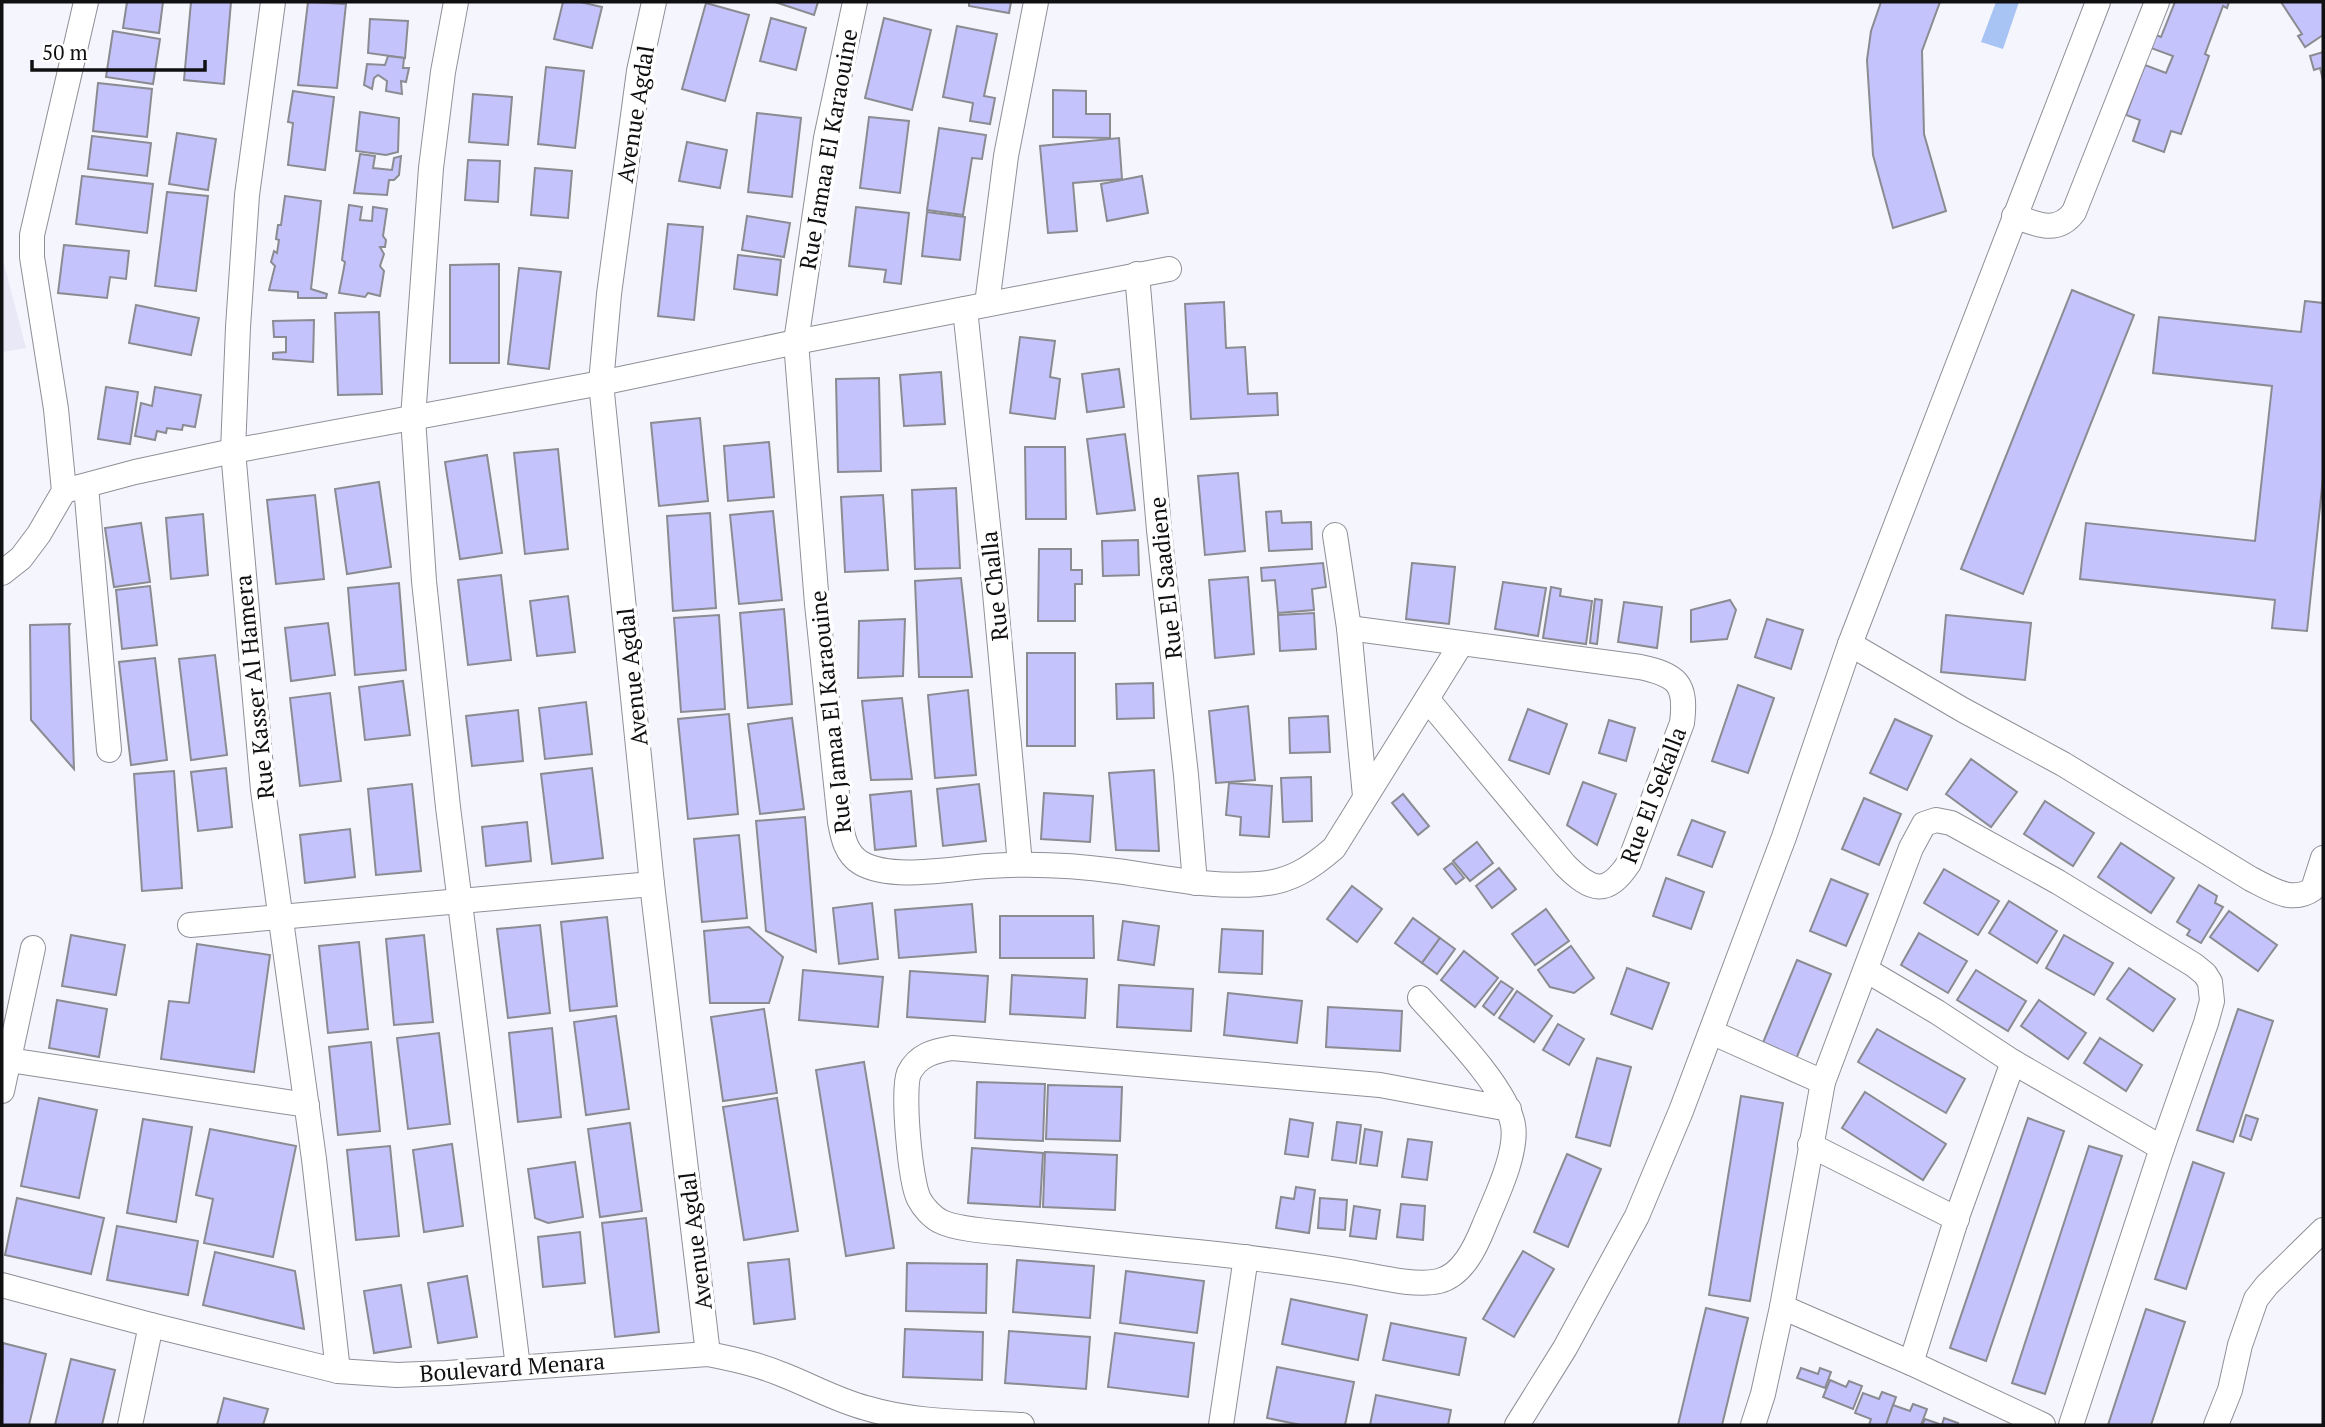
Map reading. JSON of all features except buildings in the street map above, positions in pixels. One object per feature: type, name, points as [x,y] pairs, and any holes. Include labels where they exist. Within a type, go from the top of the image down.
[{"type":"street","points":[[86,2],[32,235],[32,257],[57,409],[75,489],[109,750]]},
{"type":"street","name":"Rue Kasser Al Hamera","points":[[273,2],[247,195],[233,451],[263,790],[307,1105],[338,1371]]},
{"type":"street","points":[[456,2],[443,72],[431,168],[413,418],[424,581],[459,902],[519,1367]]},
{"type":"street","name":"Avenue Agdal","points":[[654,2],[637,85],[601,383],[652,884],[708,1354]]},
{"type":"street","name":"Rue Jamaa El Karaouine","points":[[855,2],[826,138],[796,342],[817,604],[839,809],[845,845],[851,855],[862,864],[904,872],[1020,864],[1078,867],[1195,883],[1261,884],[1288,878],[1313,867],[1334,848],[1461,644]]},
{"type":"street","name":"Rue Challa","points":[[1020,864],[994,582],[976,306],[1037,2]]},
{"type":"street","points":[[1517,1425],[1565,1348],[1637,1216],[1712,1032],[1784,837],[1850,644],[2098,2]]},
{"type":"street","points":[[2014,216],[2044,227],[2052,227],[2068,220],[2074,212],[2157,2]]},
{"type":"street","points":[[2,573],[21,558],[75,489],[135,472],[233,451],[601,383],[1169,269]]},
{"type":"street","name":"Rue El Saadiene","points":[[1137,274],[1159,530],[1195,883]]},
{"type":"street","points":[[1335,535],[1349,628],[1365,796]]},
{"type":"street","name":"Rue El Sekalla","points":[[1349,628],[1640,667],[1667,673],[1675,678],[1684,698],[1682,723],[1629,863],[1620,877],[1604,887],[1595,887],[1581,881],[1427,699]]},
{"type":"street","points":[[1850,644],[2063,764],[2280,894],[2295,897],[2313,890],[2323,858]]},
{"type":"street","points":[[1753,1425],[1763,1394],[1782,1307],[1823,1082],[1911,848],[1918,833],[1930,820],[1943,820],[2058,882],[2194,965],[2210,982],[2212,1001],[2206,1023],[2071,1425]]},
{"type":"street","points":[[190,925],[652,884]]},
{"type":"street","points":[[2,1091],[33,948]]},
{"type":"street","points":[[1866,970],[2013,1062],[2162,1148]]},
{"type":"street","points":[[1420,998],[1490,1080],[1509,1109],[1514,1136],[1496,1199],[1467,1259],[1449,1277],[1422,1282],[1246,1256],[990,1231],[942,1223],[930,1214],[918,1197],[907,1128],[905,1088],[909,1073],[929,1052],[952,1048],[1380,1085],[1509,1109]]},
{"type":"street","points":[[1712,1032],[1823,1082]]},
{"type":"street","points":[[9,1060],[307,1105]]},
{"type":"street","points":[[1911,1363],[1957,1219],[2013,1062]]},
{"type":"street","points":[[1810,1145],[1957,1219]]},
{"type":"street","points":[[2216,1425],[2230,1390],[2240,1345],[2256,1299],[2323,1230]]},
{"type":"street","points":[[1221,1425],[1246,1256]]},
{"type":"street","name":"Boulevard Menara","points":[[2,1285],[338,1371],[397,1375],[708,1354],[749,1362],[868,1409],[912,1417],[1021,1425]]},
{"type":"street","points":[[1782,1307],[1911,1363],[2043,1425]]},
{"type":"street","points":[[130,1425],[151,1325]]},
{"type":"shaded area","points":[[2,256],[26,348],[2,352]]},
{"type":"water","points":[[1996,2],[2019,2],[2003,49],[1981,42]]}]
